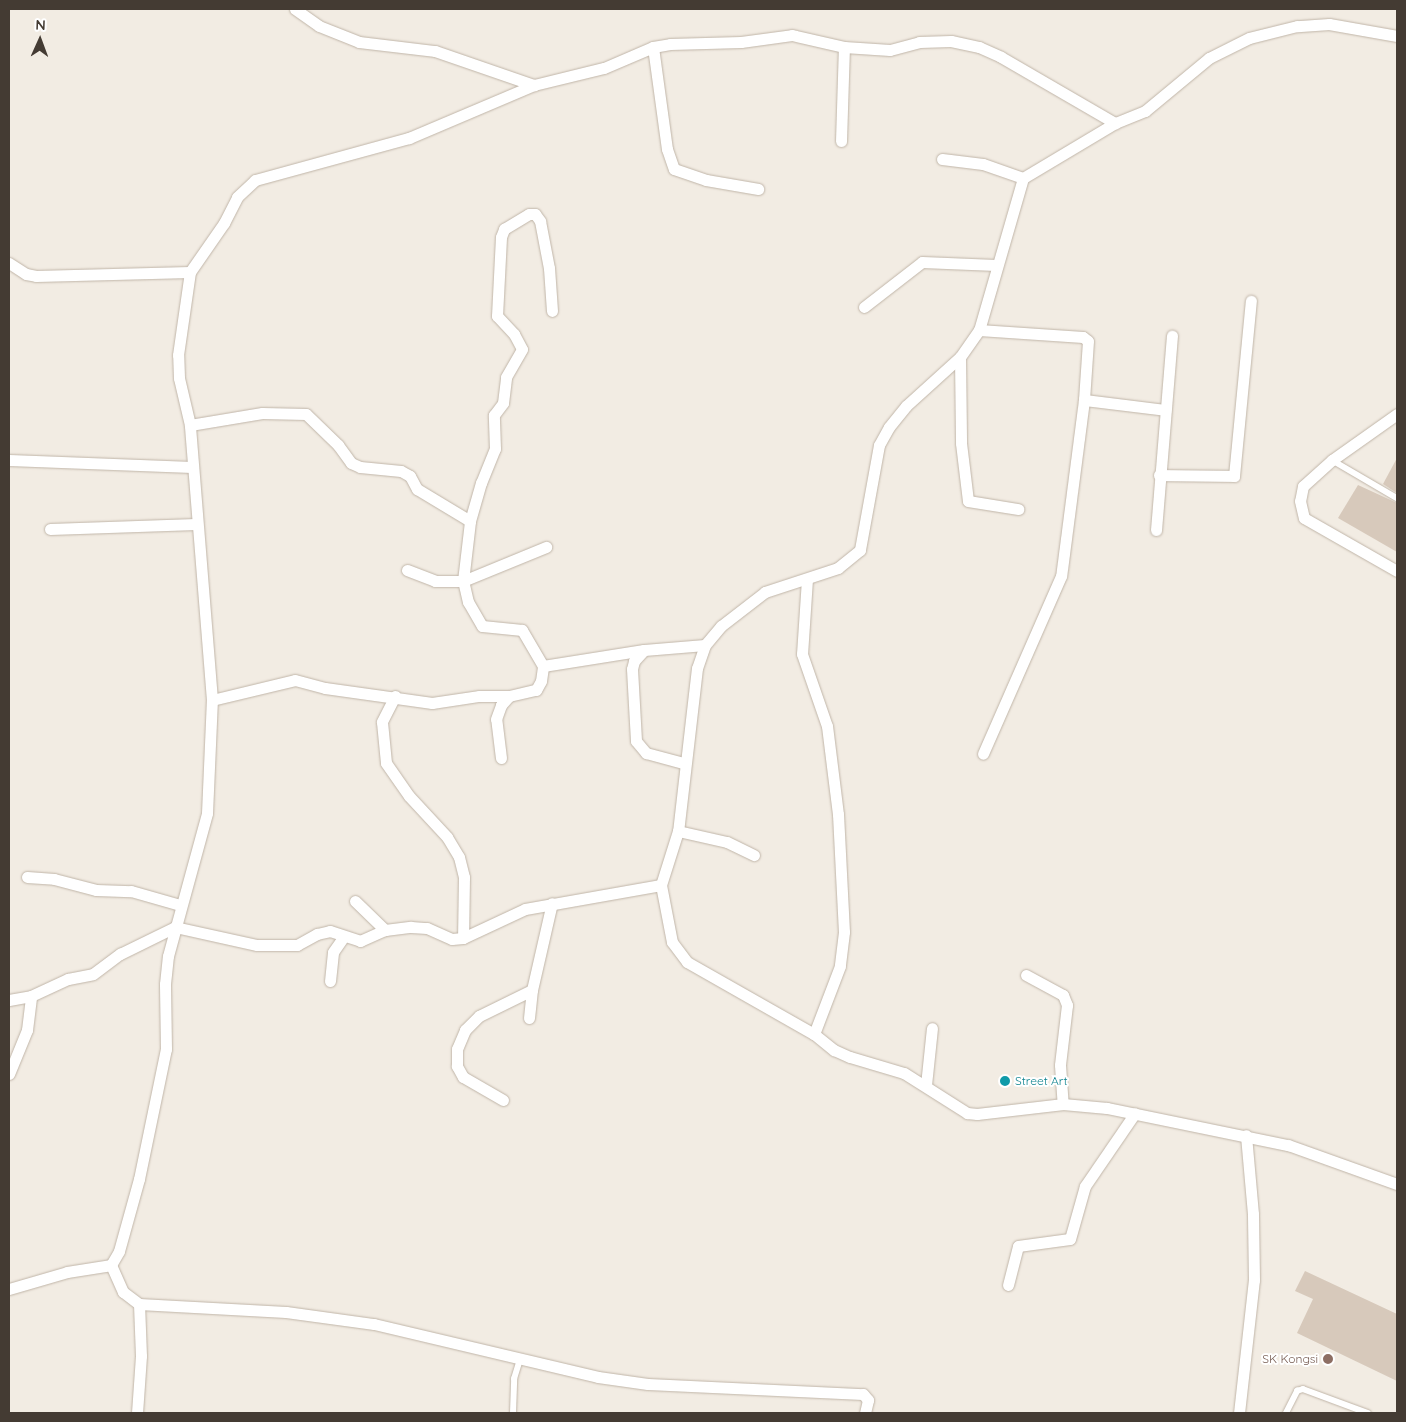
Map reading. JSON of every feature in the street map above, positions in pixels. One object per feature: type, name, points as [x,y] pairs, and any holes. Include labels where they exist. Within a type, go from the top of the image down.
[{"type":"street","points":[[295,9],[319,26],[359,42],[435,51],[534,85]]},
{"type":"street","points":[[1397,36],[1329,24],[1271,30],[1242,40],[1209,58],[1156,103],[1115,123],[1023,178],[996,265],[979,330],[960,357],[906,406],[889,427],[879,445],[860,550],[838,568],[765,592],[721,626],[705,646],[697,668],[689,747],[683,763],[678,831],[661,885],[672,942],[687,962],[814,1034],[850,1057],[904,1073],[926,1085],[967,1113],[976,1114],[1063,1104],[1135,1113],[1288,1145],[1397,1184]]},
{"type":"street","points":[[111,1265],[119,1251],[139,1179],[166,1049],[165,984],[175,927],[180,905],[203,835],[207,813],[212,700],[196,524],[190,425],[179,378],[178,355],[190,272],[224,224],[237,197],[255,180],[409,138],[534,85],[604,68],[653,47],[691,43],[741,42],[792,35],[844,46],[890,50],[931,40],[979,47],[1115,123]]},
{"type":"street","points":[[841,141],[844,46]]},
{"type":"street","points":[[653,47],[667,149],[674,169],[706,180],[758,190]]},
{"type":"street","points":[[942,159],[983,164],[1023,178]]},
{"type":"street","points":[[212,700],[295,680],[325,688],[395,696],[432,703],[479,696],[509,696],[536,690],[541,682],[543,666],[522,630],[496,630],[482,626],[468,602],[463,581],[470,521],[481,483],[495,449],[494,415],[503,403],[506,377],[522,349],[514,334],[497,316],[501,237],[504,230],[528,214],[535,214],[540,221],[549,268],[552,310]]},
{"type":"street","points":[[864,306],[922,262],[996,265]]},
{"type":"street","points":[[9,263],[26,274],[36,276],[190,272]]},
{"type":"street","points":[[1159,475],[1234,476],[1251,301]]},
{"type":"street","points":[[979,330],[1086,339],[1084,400],[1061,576],[983,754]]},
{"type":"street","points":[[1156,530],[1159,475],[1172,336]]},
{"type":"street","points":[[960,357],[960,435],[968,501],[1018,509]]},
{"type":"street","points":[[1084,400],[1165,410]]},
{"type":"street","points":[[190,425],[262,413],[306,414],[338,445],[351,463],[401,471],[410,476],[418,489],[470,521]]},
{"type":"street","points":[[1397,414],[1332,460],[1303,486],[1300,502],[1304,518],[1397,571]]},
{"type":"street","points":[[1386,422],[1397,429]]},
{"type":"street","points":[[9,460],[192,467]]},
{"type":"street","points":[[50,529],[196,524]]},
{"type":"street","points":[[407,570],[436,581],[463,581],[546,547]]},
{"type":"street","points":[[807,578],[802,654],[827,726],[838,814],[844,932],[840,966],[814,1034]]},
{"type":"street","points":[[543,666],[644,650],[705,646]]},
{"type":"street","points":[[644,650],[634,661],[632,669],[636,741],[646,753],[683,763]]},
{"type":"street","points":[[395,696],[382,722],[386,763],[399,784],[447,837],[459,857],[464,877],[463,938]]},
{"type":"street","points":[[501,758],[496,720],[501,705],[509,696]]},
{"type":"street","points":[[678,831],[727,842],[754,855]]},
{"type":"street","points":[[27,877],[54,879],[96,890],[131,891],[180,905]]},
{"type":"street","points":[[9,1000],[31,996],[68,979],[94,974],[120,954],[175,927],[257,945],[297,945],[330,931],[360,941],[386,930],[427,928],[452,939],[463,938],[513,914],[552,903],[661,885]]},
{"type":"street","points":[[355,901],[386,930]]},
{"type":"street","points":[[529,1018],[532,990],[552,903]]},
{"type":"street","points":[[330,981],[333,952],[344,936]]},
{"type":"street","points":[[1026,975],[1063,995],[1067,1005],[1060,1065],[1063,1104]]},
{"type":"street","points":[[502,1100],[463,1077],[458,1066],[457,1049],[465,1030],[479,1016],[532,990]]},
{"type":"street","points":[[9,1074],[27,1030],[31,996]]},
{"type":"street","points":[[926,1085],[932,1028]]},
{"type":"street","points":[[1008,1285],[1018,1246],[1070,1240],[1085,1186],[1135,1113]]},
{"type":"street","points":[[1239,1413],[1254,1280],[1253,1214],[1246,1135]]},
{"type":"street","points":[[9,1289],[67,1272],[111,1265]]},
{"type":"street","points":[[111,1265],[123,1292],[139,1304],[286,1312],[374,1324],[462,1343],[520,1360],[598,1377],[648,1384],[863,1394],[868,1400],[865,1413]]},
{"type":"street","points":[[137,1413],[141,1356],[139,1304]]},
{"type":"lane","points":[[1332,460],[1397,498]]},
{"type":"lane","points":[[513,1413],[514,1379],[520,1360]]},
{"type":"lane","points":[[1286,1413],[1297,1391],[1303,1389],[1368,1413]]},
{"type":"building","points":[[1397,458],[1397,493],[1383,484]]},
{"type":"building","points":[[1358,485],[1397,503],[1397,552],[1338,518]]},
{"type":"building","points":[[1305,1271],[1397,1314],[1397,1381],[1297,1333],[1313,1299],[1295,1291]]},
{"type":"place","name":"Street Art","points":[[1005,1081]]},
{"type":"place","name":"SK Kongsi","points":[[1328,1359]]}]
